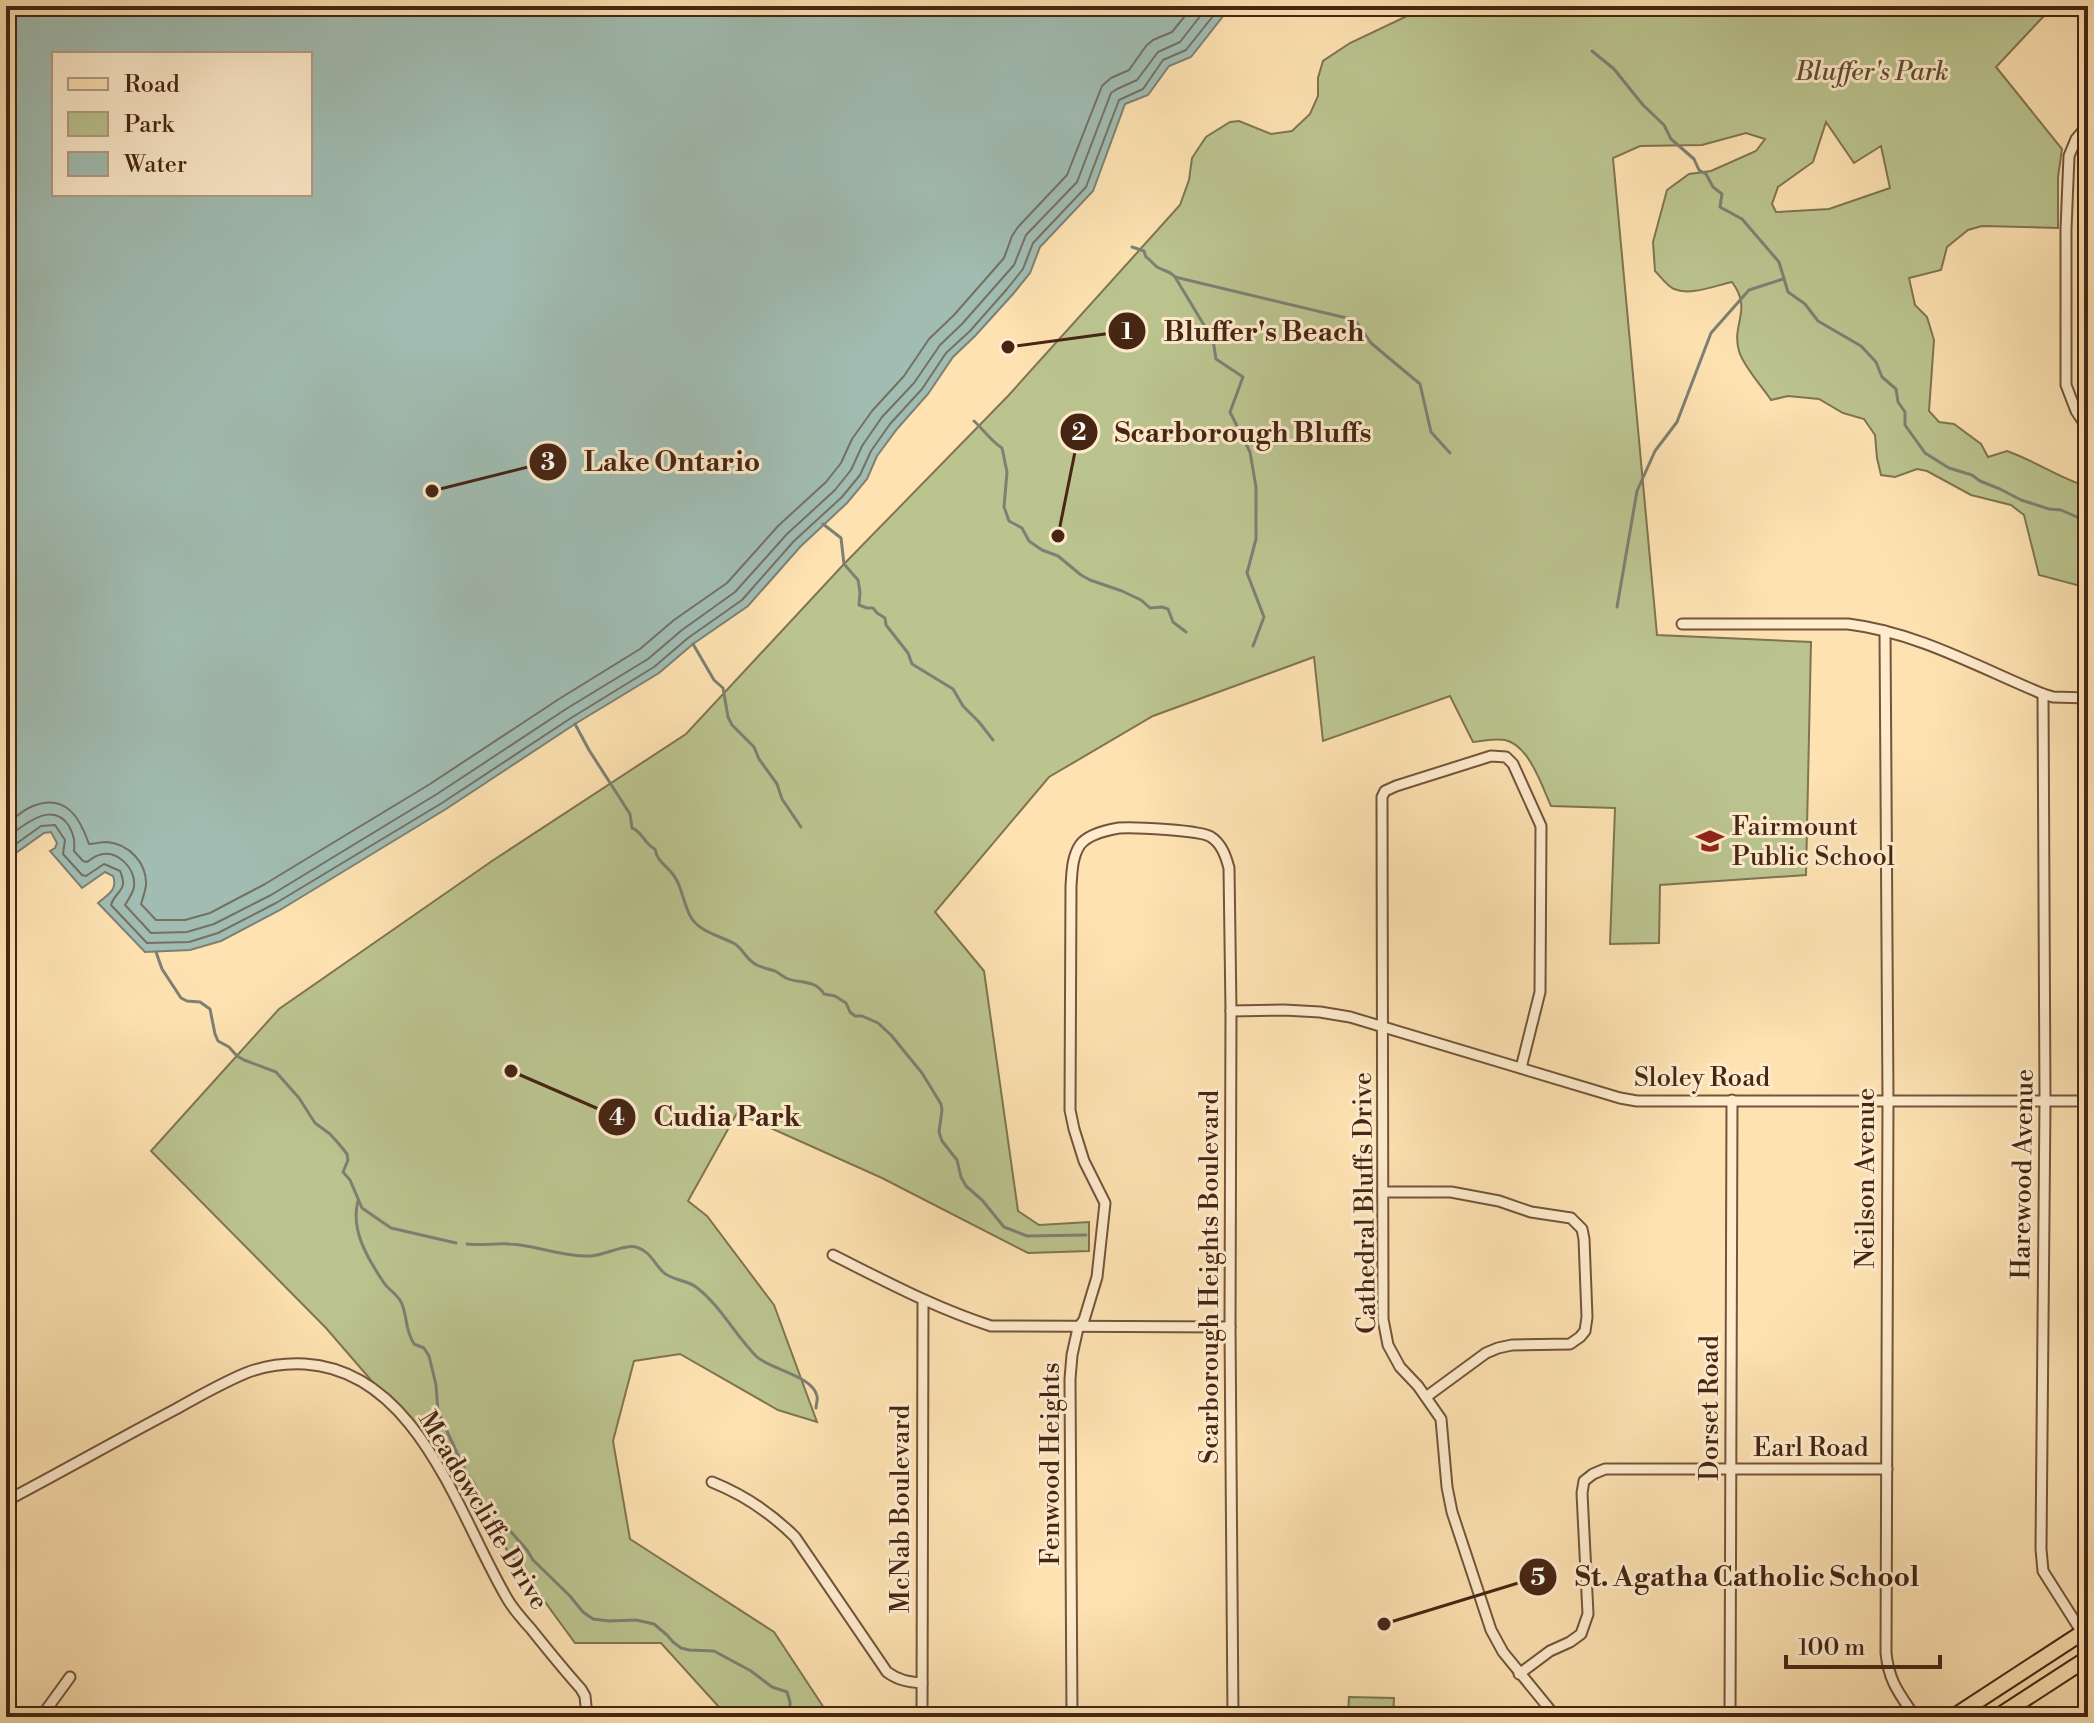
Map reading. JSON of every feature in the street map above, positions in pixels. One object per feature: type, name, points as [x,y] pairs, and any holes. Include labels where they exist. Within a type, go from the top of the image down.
[{"type":"main road","points":[[1953,1717],[2086,1635]]},
{"type":"main road","points":[[1997,1717],[2088,1658]]},
{"type":"street","points":[[2088,125],[2076,139],[2069,156],[2066,229],[2066,385],[2076,411],[2088,429]]},
{"type":"street","points":[[1682,624],[1848,624],[1890,631],[2043,694],[2088,698]]},
{"type":"street","name":"Neilson Avenue","points":[[1885,631],[1888,1672],[1915,1717]]},
{"type":"street","name":"Harewood Avenue","points":[[2043,694],[2045,1101],[2041,1549],[2043,1571],[2086,1635]]},
{"type":"street","name":"Cathedral Bluffs Drive","points":[[1521,1068],[1540,992],[1541,826],[1513,764],[1506,757],[1491,756],[1385,791],[1381,806],[1383,1319],[1388,1345],[1400,1367],[1441,1419],[1452,1512],[1482,1607],[1497,1643],[1556,1717]]},
{"type":"street","name":"Scarborough Heights Boulevard","points":[[1082,841],[1100,832],[1121,828],[1203,834],[1211,836],[1223,850],[1229,868],[1233,1717]]},
{"type":"street","name":"Fenwood Heights","points":[[1072,1717],[1070,1379],[1078,1328],[1084,1320],[1097,1277],[1105,1203],[1084,1161],[1070,1110],[1071,886],[1074,856],[1082,841]]},
{"type":"street","name":"Sloley Road","points":[[1231,1011],[1284,1010],[1350,1017],[1626,1100],[2088,1101]]},
{"type":"street","name":"Dorset Road","points":[[1730,1717],[1732,1100]]},
{"type":"street","points":[[1383,1192],[1451,1192],[1499,1201],[1531,1212],[1571,1218],[1582,1229],[1587,1317],[1585,1331],[1580,1337],[1570,1344],[1498,1348],[1486,1353],[1426,1397]]},
{"type":"street","points":[[833,1255],[923,1301],[991,1326],[1230,1327]]},
{"type":"street","name":"McNab Boulevard","points":[[922,1717],[923,1301]]},
{"type":"street","name":"Meadowcliffe Drive","points":[[6,1501],[247,1372],[276,1365],[301,1364],[339,1370],[366,1382],[379,1392],[391,1402],[415,1433],[451,1487],[509,1602],[581,1689],[585,1696],[587,1717]]},
{"type":"street","name":"Earl Road","points":[[1519,1674],[1550,1651],[1581,1634],[1586,1623],[1582,1493],[1584,1481],[1593,1474],[1605,1469],[1887,1469]]},
{"type":"street","points":[[712,1482],[732,1490],[780,1522],[795,1537],[887,1672],[907,1682],[922,1683]]},
{"type":"street","points":[[41,1717],[70,1677]]},
{"type":"green space","name":"Bluffer's Park","points":[[1428,6],[2057,6],[1996,67],[2062,149],[2058,177],[2058,228],[1982,226],[1968,230],[1947,247],[1941,270],[1909,278],[1915,305],[1927,317],[1934,340],[1929,411],[1939,422],[1954,424],[1981,444],[1988,457],[2007,451],[2088,487],[2088,588],[2039,575],[2024,515],[2011,505],[1971,495],[1927,471],[1917,469],[1895,477],[1881,475],[1875,435],[1864,419],[1843,413],[1819,399],[1788,396],[1771,400],[1739,351],[1737,333],[1741,301],[1732,282],[1702,290],[1680,291],[1669,286],[1655,271],[1653,242],[1667,190],[1689,174],[1711,171],[1756,151],[1765,139],[1746,133],[1702,145],[1640,146],[1613,158],[1657,635],[1811,642],[1806,875],[1660,885],[1659,943],[1610,944],[1615,808],[1551,806],[1534,767],[1521,750],[1505,740],[1473,742],[1450,696],[1323,741],[1314,657],[1153,716],[1049,777],[935,912],[984,971],[1018,1211],[1039,1225],[1089,1222],[1089,1251],[1028,1253],[882,1178],[737,1113],[688,1201],[707,1216],[774,1305],[817,1422],[778,1410],[680,1354],[634,1361],[613,1441],[630,1539],[774,1632],[830,1717],[728,1717],[661,1643],[575,1643],[448,1469],[326,1328],[151,1151],[279,1009],[492,861],[686,734],[844,564],[1008,396],[1180,205],[1189,180],[1192,158],[1206,137],[1230,122],[1239,121],[1271,134],[1292,131],[1310,114],[1318,96],[1318,78],[1323,61],[1350,43]],"holes":[[[1826,122],[1854,163],[1881,146],[1890,188],[1829,209],[1776,212],[1772,204],[1778,187],[1813,162]]]},
{"type":"green space","points":[[1349,1697],[1394,1698],[1393,1717],[1348,1717]]},
{"type":"water","points":[[6,6],[1231,6],[1191,57],[1169,66],[1148,95],[1125,104],[1093,191],[1040,247],[1030,273],[1013,294],[953,357],[928,394],[877,456],[867,479],[847,503],[800,547],[748,606],[693,644],[659,673],[280,910],[221,941],[190,950],[145,952],[98,903],[113,888],[113,876],[105,872],[82,888],[50,851],[57,843],[51,832],[44,833],[6,860]]},
{"type":"waterway","points":[[1592,51],[1614,69],[1664,125],[1671,139],[1694,159],[1699,170],[1722,194],[1720,207],[1742,219],[1779,262],[1788,292],[1805,304],[1818,321],[1861,346],[1876,362],[1882,377],[1896,389],[1898,402],[1905,412],[1905,425],[1925,453],[1949,468],[1972,475],[2021,500],[2061,510],[2088,524]]},
{"type":"waterway","points":[[1132,247],[1144,251],[1156,266],[1175,277],[1355,320],[1371,343],[1420,384],[1431,432],[1450,453]]},
{"type":"waterway","points":[[1175,277],[1213,340],[1216,359],[1243,377],[1230,412],[1250,452],[1256,487],[1256,539],[1247,573],[1264,617],[1253,646]]},
{"type":"waterway","points":[[1617,607],[1637,491],[1655,451],[1677,422],[1711,333],[1749,290],[1783,279]]},
{"type":"waterway","points":[[974,421],[1002,448],[1007,472],[1004,507],[1009,521],[1022,528],[1029,541],[1058,556],[1090,580],[1122,591],[1150,608],[1168,609],[1173,622],[1186,632]]},
{"type":"waterway","points":[[823,524],[841,538],[844,564],[858,580],[859,605],[873,608],[885,618],[886,625],[908,653],[912,664],[953,689],[963,706],[993,740]]},
{"type":"waterway","points":[[693,644],[714,680],[723,688],[732,725],[754,747],[801,827]]},
{"type":"waterway","points":[[575,724],[630,814],[632,828],[655,849],[658,858],[676,879],[696,924],[735,944],[757,965],[835,996],[846,1003],[855,1016],[878,1023],[891,1035],[922,1073],[941,1104],[939,1132],[957,1160],[966,1186],[1004,1227],[1027,1236],[1086,1235]]},
{"type":"waterway","points":[[156,952],[162,969],[181,998],[200,1002],[210,1009],[218,1041],[244,1060],[276,1072],[299,1098],[315,1123],[339,1144],[348,1160],[343,1172],[350,1180],[362,1208],[391,1228],[456,1243]]},
{"type":"waterway","points":[[358,1201],[356,1223],[362,1244],[384,1283],[401,1302],[414,1344],[424,1348],[429,1356],[438,1412],[466,1472],[491,1515],[505,1525],[533,1560],[593,1619],[636,1620],[654,1624],[681,1648],[714,1651],[751,1671],[772,1687],[787,1692],[790,1717]]},
{"type":"waterway","points":[[467,1244],[520,1245],[579,1256],[626,1247],[641,1249],[666,1275],[692,1285],[705,1295],[757,1357],[808,1383],[817,1396],[816,1408]]},
{"type":"place","name":"Bluffer's Beach","points":[[1008,347]]},
{"type":"place","name":"Lake Ontario","points":[[432,491]]},
{"type":"place","name":"Scarborough Bluffs","points":[[1058,536]]},
{"type":"place","name":"Fairmount Public School","points":[[1710,841]]},
{"type":"place","name":"Cudia Park","points":[[511,1071]]},
{"type":"place","name":"St. Agatha Catholic School","points":[[1384,1624]]}]
